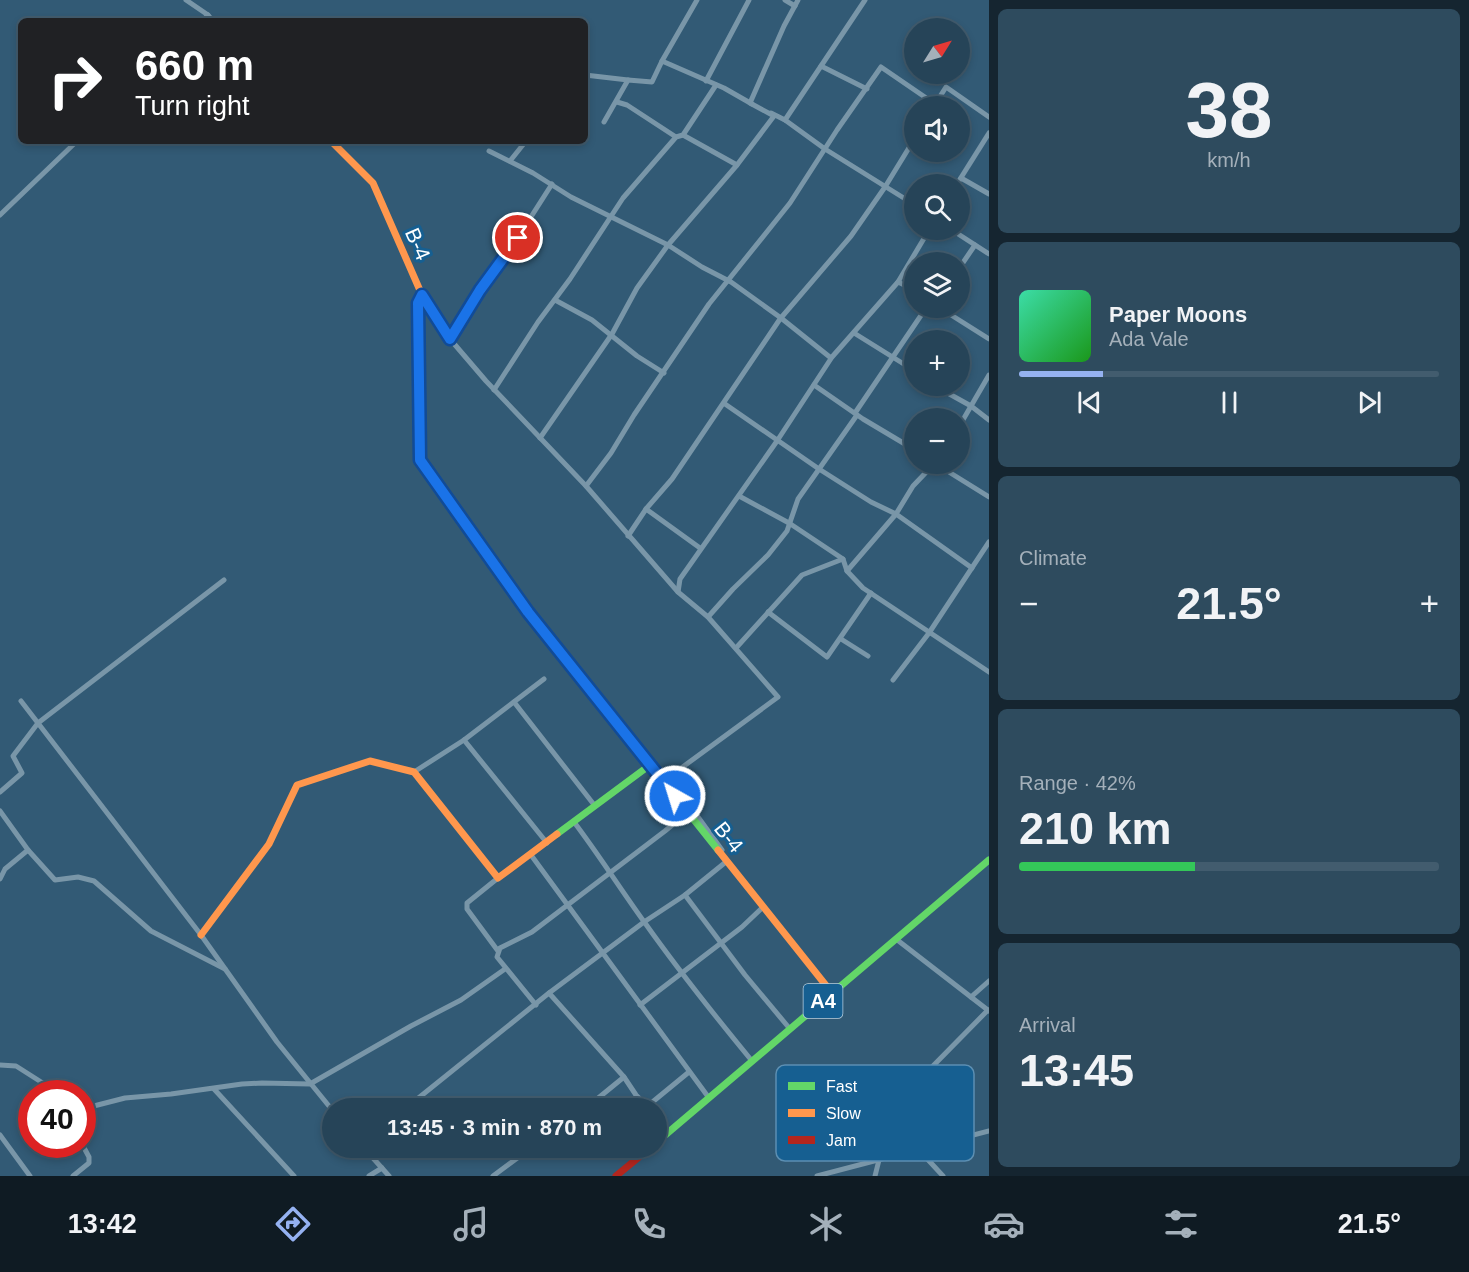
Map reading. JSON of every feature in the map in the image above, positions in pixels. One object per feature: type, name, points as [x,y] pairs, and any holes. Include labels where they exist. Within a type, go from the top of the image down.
[{"type":"main road","name":"B-4","points":[[334,144],[373,183],[422,295],[418,303],[420,460],[528,612],[832,993]]},
{"type":"main road","points":[[201,935],[269,844],[297,785],[370,761],[414,772],[498,878],[650,765]]},
{"type":"main road","name":"A4","points":[[667,1134],[989,860]]},
{"type":"main road","points":[[616,1176],[638,1158]]},
{"type":"street","points":[[186,0],[210,18]]},
{"type":"street","points":[[588,75],[652,82],[697,0]]},
{"type":"street","points":[[706,81],[748,0]]},
{"type":"street","points":[[750,103],[796,3],[785,0]]},
{"type":"street","points":[[785,120],[865,0]]},
{"type":"street","points":[[205,18],[208,15]]},
{"type":"street","points":[[540,438],[612,334],[637,288],[668,245],[737,165],[774,116],[717,85],[662,62]]},
{"type":"street","points":[[821,66],[867,89]]},
{"type":"street","points":[[586,486],[612,453],[634,415],[664,374],[709,304],[790,203],[881,68],[921,96]]},
{"type":"street","points":[[604,122],[628,80]]},
{"type":"street","points":[[494,390],[622,198],[676,137],[683,135],[717,85]]},
{"type":"street","points":[[940,96],[946,87],[959,96]]},
{"type":"street","points":[[617,102],[627,105],[676,137]]},
{"type":"street","points":[[750,103],[785,120],[825,149],[904,198]]},
{"type":"street","points":[[970,104],[989,117]]},
{"type":"street","points":[[963,174],[989,133]]},
{"type":"street","points":[[683,135],[737,165]]},
{"type":"street","points":[[0,215],[74,144]]},
{"type":"street","points":[[510,161],[524,144]]},
{"type":"street","points":[[489,151],[552,184],[571,197],[668,245],[726,280],[781,318],[831,358]]},
{"type":"street","points":[[628,536],[672,479],[781,318],[851,236],[904,156]]},
{"type":"street","points":[[970,183],[989,194]]},
{"type":"street","points":[[450,339],[480,290],[506,256],[552,184]]},
{"type":"street","points":[[678,592],[680,579],[700,548],[777,441],[831,358],[898,282],[923,240]]},
{"type":"street","points":[[967,240],[989,254]]},
{"type":"street","points":[[970,252],[975,245]]},
{"type":"street","points":[[898,282],[904,285]]},
{"type":"street","points":[[422,295],[450,339],[494,390],[586,486],[678,592],[708,617],[778,697],[669,777],[761,904],[742,927],[640,1005]]},
{"type":"street","points":[[555,300],[592,320],[637,356],[664,374]]},
{"type":"street","points":[[708,617],[768,555],[787,531],[798,500],[919,318]]},
{"type":"street","points":[[956,318],[989,339]]},
{"type":"street","points":[[854,333],[904,363]]},
{"type":"street","points":[[971,406],[989,375]]},
{"type":"street","points":[[814,385],[904,443]]},
{"type":"street","points":[[953,396],[989,420]]},
{"type":"street","points":[[724,404],[819,469],[871,502],[896,514],[972,568]]},
{"type":"street","points":[[847,571],[896,514],[914,486],[925,474]]},
{"type":"street","points":[[951,474],[989,497]]},
{"type":"street","points":[[739,496],[789,523],[843,559],[847,571],[871,593],[989,672]]},
{"type":"street","points":[[646,510],[700,548]]},
{"type":"street","points":[[893,680],[929,633],[989,542]]},
{"type":"street","points":[[736,648],[802,575],[843,559]]},
{"type":"street","points":[[0,792],[22,773],[13,756],[38,723],[224,580]]},
{"type":"street","points":[[768,612],[827,657],[871,593]]},
{"type":"street","points":[[841,639],[868,657]]},
{"type":"street","points":[[414,772],[464,740],[544,679]]},
{"type":"street","points":[[21,701],[201,935],[277,1042],[322,1098]]},
{"type":"street","points":[[513,702],[595,806]]},
{"type":"street","points":[[464,740],[547,843]]},
{"type":"street","points":[[0,811],[28,850],[55,880],[78,877],[94,881],[152,932],[227,970]]},
{"type":"street","points":[[536,1005],[496,957],[500,948],[532,932],[688,812]]},
{"type":"street","points":[[574,822],[644,922],[752,1061]]},
{"type":"street","points":[[0,879],[5,869],[28,850]]},
{"type":"street","points":[[531,855],[709,1098]]},
{"type":"street","points":[[419,1098],[549,993],[644,922],[685,895],[727,861]]},
{"type":"street","points":[[498,878],[466,903],[467,909],[498,951]]},
{"type":"street","points":[[685,895],[790,1029]]},
{"type":"street","points":[[896,939],[988,1011],[935,1065]]},
{"type":"street","points":[[96,1105],[125,1098],[262,1083],[310,1084],[461,1000],[505,969]]},
{"type":"street","points":[[970,997],[989,981]]},
{"type":"street","points":[[549,993],[624,1077],[643,1102],[650,1104],[690,1072]]},
{"type":"street","points":[[0,1065],[16,1066],[38,1080]]},
{"type":"street","points":[[598,1098],[624,1077]]},
{"type":"street","points":[[214,1089],[294,1176]]},
{"type":"street","points":[[974,1135],[989,1131]]},
{"type":"street","points":[[0,1135],[30,1176]]},
{"type":"street","points":[[73,1176],[89,1163],[89,1158]]},
{"type":"street","points":[[373,1158],[389,1176]]},
{"type":"street","points":[[493,1176],[517,1158]]},
{"type":"street","points":[[817,1176],[875,1161]]},
{"type":"street","points":[[875,1176],[879,1161]]},
{"type":"street","points":[[929,1161],[943,1176]]},
{"type":"street","points":[[369,1176],[382,1168]]},
{"type":"traffic: fast","points":[[449,500],[528,612],[718,850]]},
{"type":"traffic: fast","points":[[557,834],[650,765]]},
{"type":"traffic: fast","points":[[667,1134],[989,860]]},
{"type":"traffic: slow","points":[[334,144],[373,183],[422,295],[418,303],[420,460],[449,500]]},
{"type":"traffic: slow","points":[[201,935],[269,844],[297,785],[370,761],[414,772],[498,878],[557,834]]},
{"type":"traffic: slow","points":[[718,850],[832,993]]},
{"type":"traffic: jam","points":[[616,1176],[638,1158]]},
{"type":"route","points":[[518,238],[480,290],[450,339],[422,295],[418,303],[420,460],[528,612],[675,796]]}]
